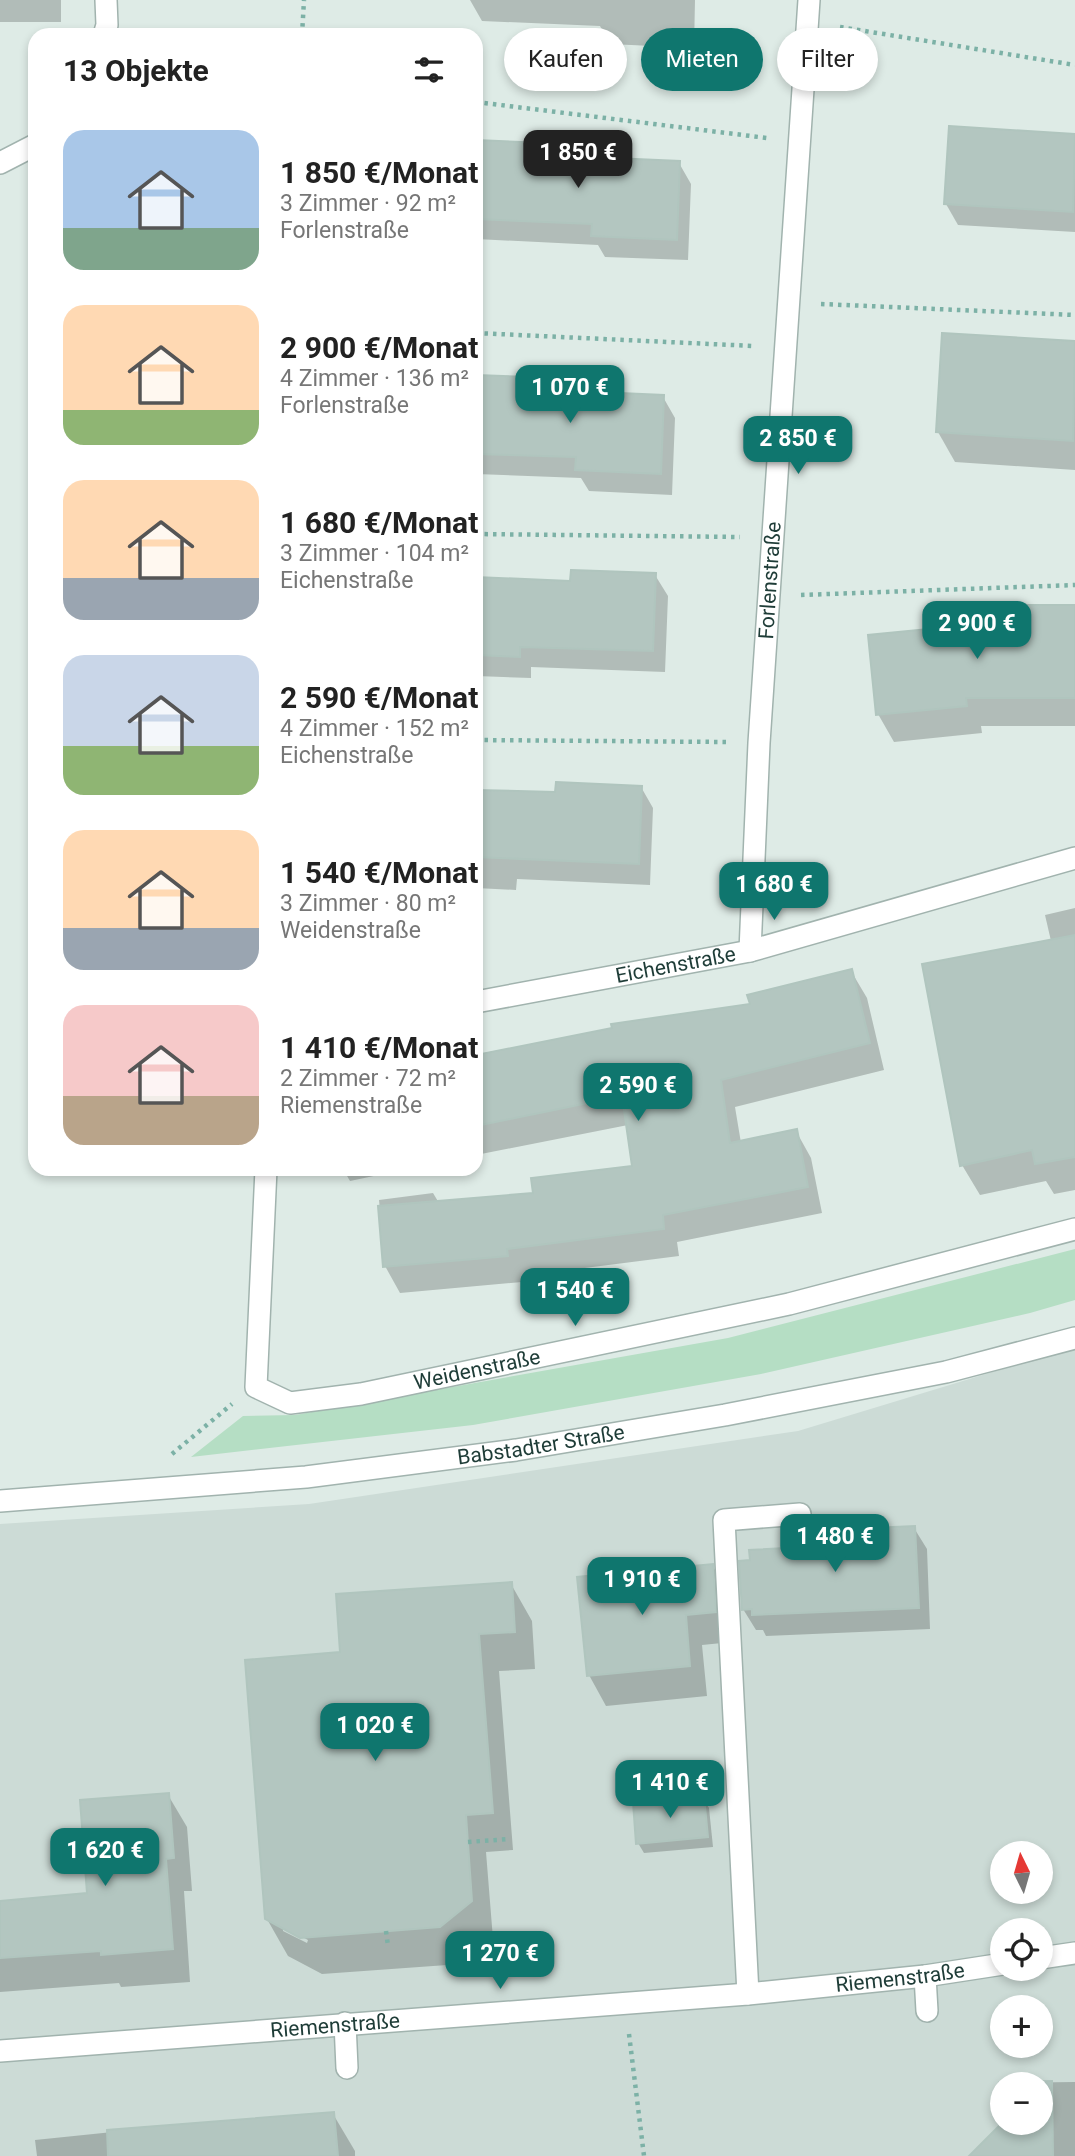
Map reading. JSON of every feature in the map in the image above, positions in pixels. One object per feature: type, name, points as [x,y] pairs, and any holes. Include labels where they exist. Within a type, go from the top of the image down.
[{"type":"street","points":[[106,0],[106,28]]},
{"type":"street","name":"Forlenstraße","points":[[750,951],[768,596],[809,0]]},
{"type":"street","points":[[0,163],[28,149]]},
{"type":"street","name":"Eichenstraße","points":[[483,1001],[750,951],[1075,858]]},
{"type":"street","points":[[256,1387],[266,1176]]},
{"type":"street","name":"Weidenstraße","points":[[256,1387],[290,1403],[361,1394],[789,1304],[1075,1229]]},
{"type":"street","name":"Babstadter Straße","points":[[0,1501],[306,1477],[516,1450],[725,1415],[933,1374],[1075,1338]]},
{"type":"street","points":[[748,1994],[724,1520],[800,1514]]},
{"type":"street","points":[[1053,1956],[1075,1953]]},
{"type":"street","name":"Riemenstraße","points":[[0,2051],[748,1994],[925,1976],[990,1966]]},
{"type":"street","points":[[925,1976],[927,2011]]},
{"type":"street","points":[[345,2023],[348,2068]]},
{"type":"path","points":[[302,28],[304,0]]},
{"type":"path","points":[[808,22],[1075,65]]},
{"type":"path","points":[[483,103],[800,142]]},
{"type":"path","points":[[788,303],[1075,315]]},
{"type":"path","points":[[483,333],[786,348]]},
{"type":"path","points":[[483,534],[773,538]]},
{"type":"path","points":[[768,596],[1075,585]]},
{"type":"path","points":[[483,740],[759,743]]},
{"type":"path","points":[[171,1455],[256,1387]]},
{"type":"path","points":[[468,1842],[509,1839]]},
{"type":"path","points":[[386,1931],[388,1947]]},
{"type":"path","points":[[625,2002],[644,2156]]},
{"type":"shaded area","points":[[1075,1347],[1075,2156],[0,2156],[0,1524],[309,1504],[798,1431]]},
{"type":"green space","points":[[1075,1249],[1075,1300],[1030,1313],[761,1374],[473,1425],[191,1457],[243,1416],[295,1415],[728,1338]]},
{"type":"building","points":[[949,126],[1075,134],[1073,212],[944,204]]},
{"type":"building","points":[[483,140],[545,143],[544,155],[680,161],[677,240],[591,236],[592,224],[483,219]]},
{"type":"building","points":[[942,333],[1075,341],[1073,441],[936,432]]},
{"type":"building","points":[[483,375],[528,377],[528,389],[664,395],[661,474],[575,470],[576,457],[483,454]]},
{"type":"building","points":[[571,570],[656,573],[653,651],[520,647],[520,657],[483,655],[483,577],[570,581]]},
{"type":"building","points":[[1001,605],[1075,605],[1075,698],[966,698],[967,706],[876,715],[868,635],[1001,622]]},
{"type":"building","points":[[556,782],[642,786],[639,864],[483,857],[483,790],[555,792]]},
{"type":"building","points":[[1075,935],[1075,1157],[1035,1164],[1032,1150],[960,1166],[922,964]]},
{"type":"building","points":[[852,969],[870,1043],[721,1080],[730,1143],[797,1129],[808,1187],[663,1215],[664,1229],[507,1249],[508,1256],[383,1267],[378,1206],[533,1193],[531,1178],[632,1166],[622,1096],[483,1125],[483,1054],[612,1028],[611,1024],[750,1004],[747,995]]},
{"type":"building","points":[[915,1526],[919,1608],[752,1615],[752,1609],[742,1610],[739,1561],[750,1560],[749,1550],[825,1546],[825,1530]]},
{"type":"building","points":[[713,1564],[716,1612],[686,1615],[690,1666],[587,1676],[577,1577]]},
{"type":"building","points":[[512,1582],[515,1632],[479,1634],[493,1813],[466,1815],[472,1901],[440,1927],[300,1938],[265,1919],[245,1660],[340,1652],[336,1594]]},
{"type":"building","points":[[169,1793],[174,1858],[166,1859],[173,1949],[101,1955],[101,1951],[0,1958],[0,1901],[87,1893],[80,1800]]},
{"type":"building","points":[[704,1796],[708,1837],[636,1844],[633,1802]]},
{"type":"building","points":[[334,2112],[338,2156],[108,2156],[107,2130]]},
{"type":"building","points":[[990,2135],[1053,2135],[1053,2156],[969,2156]]}]
